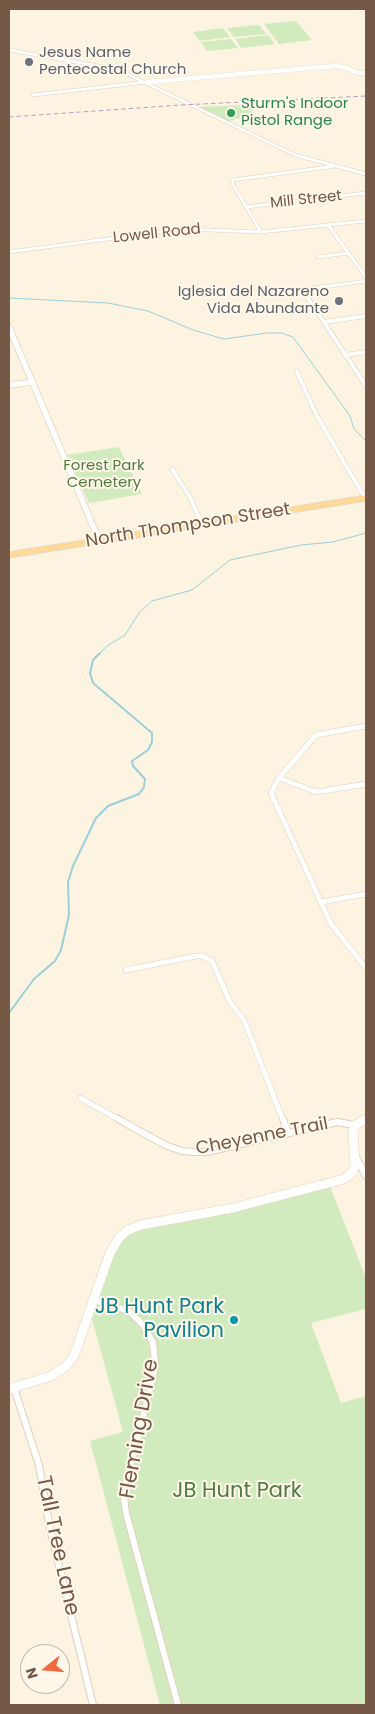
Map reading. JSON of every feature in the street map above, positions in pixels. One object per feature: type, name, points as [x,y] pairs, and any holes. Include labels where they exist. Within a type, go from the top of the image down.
[{"type":"main road","name":"North Thompson Street","points":[[9,555],[366,498]]},
{"type":"street","points":[[9,50],[104,67],[147,82],[295,155],[366,174]]},
{"type":"street","points":[[33,95],[147,82],[335,66],[344,67],[357,73],[366,73]]},
{"type":"street","points":[[261,232],[232,183],[233,180],[335,166]]},
{"type":"street","name":"Mill Street","points":[[246,206],[366,193]]},
{"type":"street","name":"Lowell Road","points":[[9,252],[183,229],[204,228],[261,232],[366,221]]},
{"type":"street","points":[[328,225],[366,279],[304,290],[304,292],[366,386]]},
{"type":"street","points":[[318,257],[349,253]]},
{"type":"street","points":[[324,322],[366,316]]},
{"type":"street","points":[[9,326],[99,540]]},
{"type":"street","points":[[345,355],[366,352]]},
{"type":"street","points":[[297,372],[316,414],[366,498]]},
{"type":"street","points":[[9,385],[33,382]]},
{"type":"street","points":[[172,469],[191,499],[202,524]]},
{"type":"street","points":[[366,726],[316,735],[279,778],[271,793],[334,929],[366,968]]},
{"type":"street","points":[[279,778],[316,792],[366,784]]},
{"type":"street","points":[[322,902],[366,894]]},
{"type":"street","points":[[126,970],[196,956],[202,956],[212,961],[230,1002],[244,1020],[288,1133]]},
{"type":"street","name":"Cheyenne Trail","points":[[80,1098],[148,1136],[182,1151],[207,1152],[337,1122],[355,1125]]},
{"type":"street","points":[[11,1389],[51,1376],[65,1367],[74,1356],[110,1253],[119,1238],[128,1230],[141,1225],[233,1208],[344,1179],[352,1173],[356,1165],[352,1137],[355,1125],[366,1119]]},
{"type":"street","points":[[356,1157],[366,1176]]},
{"type":"street","name":"Fleming Drive","points":[[94,1300],[129,1311],[143,1325],[153,1343],[155,1362],[153,1377],[125,1487],[124,1498],[178,1705]]},
{"type":"street","name":"Tall Tree Lane","points":[[11,1389],[39,1465],[50,1529],[93,1705]]},
{"type":"green space","points":[[296,21],[312,40],[279,44],[264,24]]},
{"type":"green space","points":[[259,25],[266,34],[234,37],[227,28]]},
{"type":"green space","points":[[223,28],[230,37],[199,41],[193,32]]},
{"type":"green space","points":[[268,35],[275,44],[241,48],[235,39]]},
{"type":"green space","points":[[231,39],[238,48],[207,51],[201,42]]},
{"type":"green space","name":"Sturm's Indoor Pistol Range","points":[[248,105],[253,113],[227,122],[197,107]]},
{"type":"green space","name":"Forest Park Cemetery","points":[[119,447],[142,494],[89,503],[67,455]]},
{"type":"green space","name":"JB Hunt Park","points":[[329,1184],[366,1278],[366,1309],[311,1323],[341,1403],[366,1396],[366,1705],[160,1705],[90,1441],[123,1432],[90,1312],[110,1253],[128,1230]]},
{"type":"waterway","points":[[9,298],[108,303],[148,311],[193,330],[224,339],[267,333],[282,333],[293,337],[350,416],[354,429],[366,441]]},
{"type":"waterway","points":[[9,1013],[34,979],[55,961],[61,950],[69,915],[68,882],[73,866],[96,818],[108,806],[139,794],[144,787],[145,779],[133,766],[132,761],[148,750],[152,742],[152,733],[93,683],[90,673],[93,660],[107,646],[125,635],[139,613],[152,601],[192,590],[230,560],[301,545],[333,542],[366,533]]},
{"type":"railway","points":[[9,117],[181,105],[366,96]]},
{"type":"place","name":"Jesus Name Pentecostal Church","points":[[29,62]]},
{"type":"place","name":"Sturm's Indoor Pistol Range","points":[[231,113]]},
{"type":"place","name":"Iglesia del Nazareno Vida Abundante","points":[[339,301]]},
{"type":"place","name":"JB Hunt Park Pavilion","points":[[234,1320]]}]
